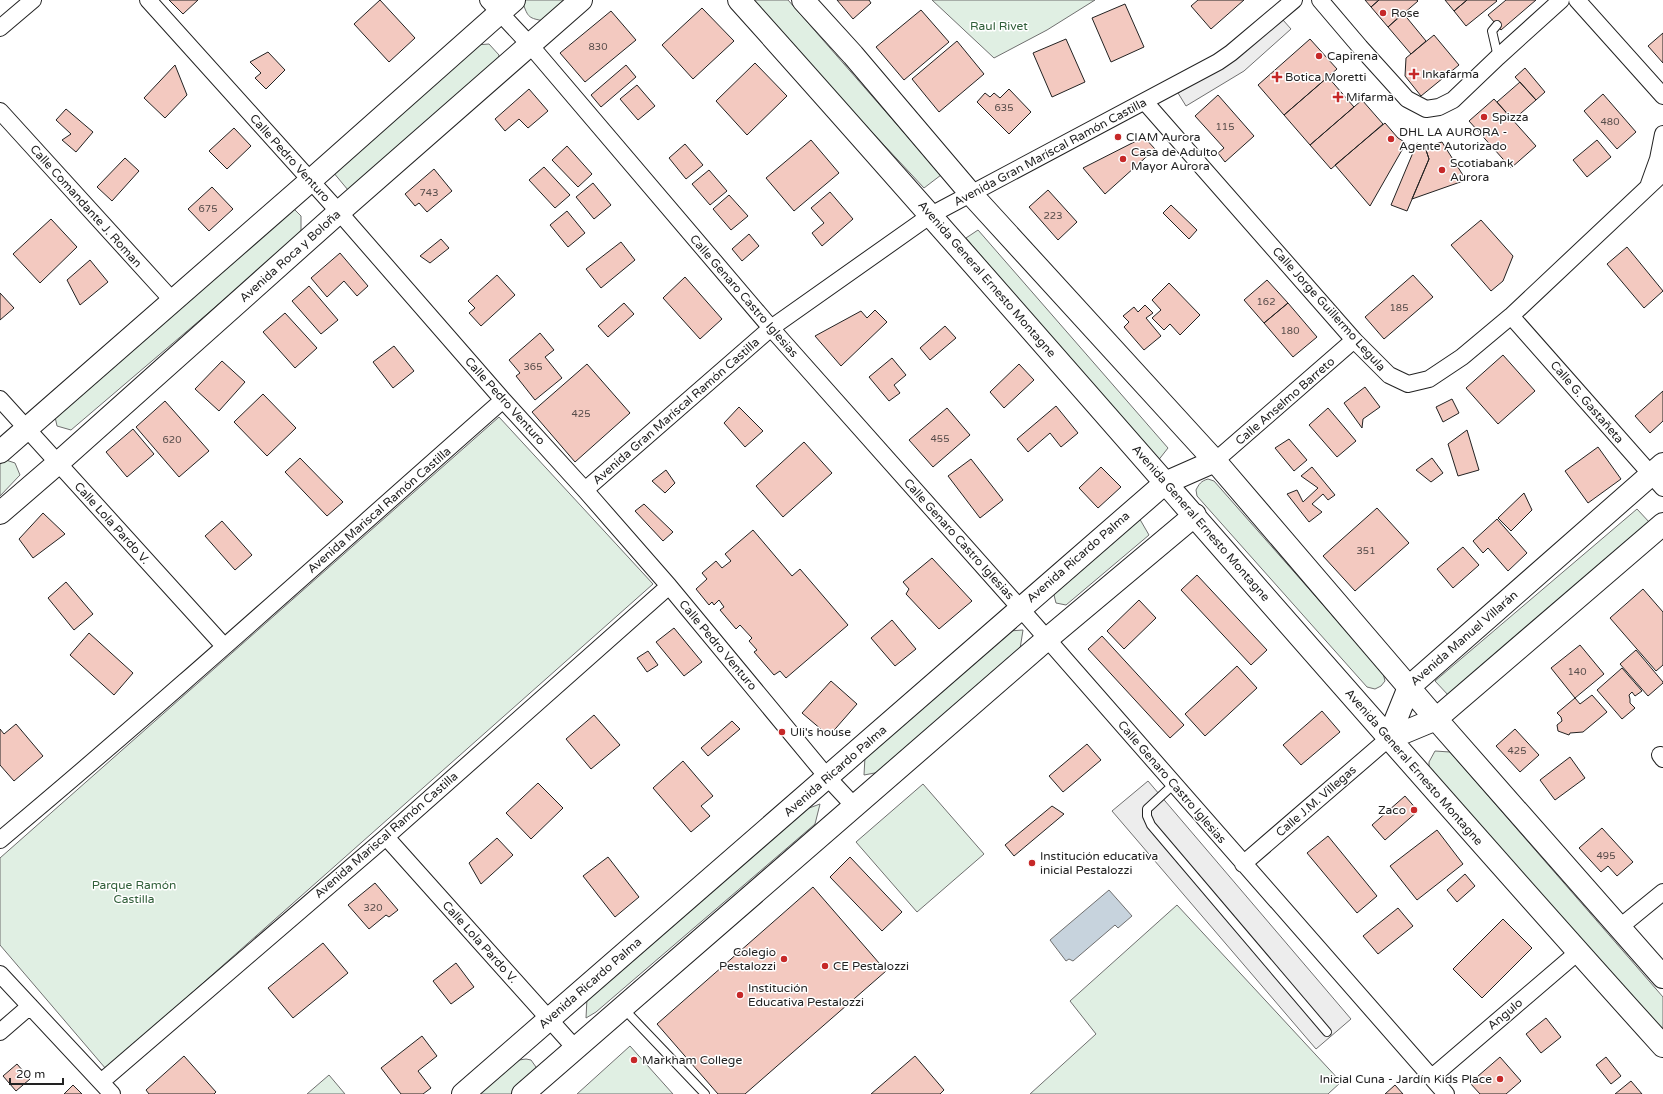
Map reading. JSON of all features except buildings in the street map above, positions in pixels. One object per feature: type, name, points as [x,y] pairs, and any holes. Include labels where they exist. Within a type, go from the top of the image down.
[{"type":"main road","name":"Avenida Roca y Boloña","points":[[0,513],[339,212],[581,0]]},
{"type":"main road","name":"Avenida General Ernesto Montagne","points":[[739,0],[931,215],[1165,483],[1195,515],[1388,739],[1663,1046]]},
{"type":"main road","points":[[803,0],[853,55],[971,194],[1215,461],[1436,719],[1663,977]]},
{"type":"main road","points":[[0,452],[27,430],[172,300],[310,181],[501,4]]},
{"type":"main road","name":"Avenida Ricardo Palma","points":[[463,1094],[828,778],[1020,608],[1165,483],[1215,461]]},
{"type":"main road","name":"Avenida Manuel Villarán","points":[[1388,739],[1409,687],[1659,476]]},
{"type":"main road","points":[[523,1094],[1047,639],[1195,515]]},
{"type":"main road","points":[[1388,739],[1436,719],[1663,524]]},
{"type":"street","points":[[0,28],[33,0]]},
{"type":"street","name":"Calle Pedro Venturo","points":[[148,0],[339,212],[503,400],[585,490],[669,586],[828,778],[855,807]]},
{"type":"street","name":"Avenida Gran Maríscal Ramón Castilla","points":[[585,490],[771,328],[931,215],[1218,62],[1231,53],[1294,0]]},
{"type":"street","points":[[1320,0],[1407,99],[1426,109],[1439,107],[1453,100],[1560,0]]},
{"type":"street","points":[[1577,0],[1660,92],[1663,108]]},
{"type":"street","name":"Calle Genaro Castro Iglesias","points":[[501,4],[530,45],[771,328],[1020,608],[1446,1094]]},
{"type":"street","name":"Calle Jorge Guillermo Legula","points":[[1145,102],[1354,340],[1389,375],[1408,384],[1429,379],[1462,357],[1511,316],[1663,173]]},
{"type":"street","name":"Calle Comandante J. Roman","points":[[0,111],[172,300]]},
{"type":"street","points":[[1648,187],[1658,159],[1663,134]]},
{"type":"street","name":"Calle G. Gastañeta","points":[[1511,316],[1659,476]]},
{"type":"street","name":"Calle Anselmo Barreto","points":[[1215,461],[1354,340]]},
{"type":"street","name":"Calle Lola Pardo V.","points":[[0,399],[224,646]]},
{"type":"street","name":"Avenida Mariscal Ramón Castilla","points":[[0,840],[56,793],[503,400]]},
{"type":"street","name":"Avenida Mariscal Ramón Castilla","points":[[101,1082],[386,837],[669,586]]},
{"type":"street","name":"Calle J.M. Villegas","points":[[1243,864],[1388,739]]},
{"type":"street","name":"Calle Lola Pardo V.","points":[[386,837],[575,1048]]},
{"type":"street","points":[[1620,927],[1663,892]]},
{"type":"street","name":"Angulo","points":[[1432,1077],[1578,952]]},
{"type":"street","points":[[0,975],[112,1094]]},
{"type":"street","points":[[0,1032],[30,1006]]},
{"type":"lane","points":[[1497,25],[1492,31],[1498,57]]},
{"type":"lane","points":[[1174,784],[1147,809],[1147,816],[1151,825],[1327,1032]]},
{"type":"lane","points":[[622,1007],[705,1094]]},
{"type":"green space","points":[[526,0],[568,0],[544,21],[532,18],[526,12],[523,3]]},
{"type":"green space","points":[[749,0],[788,0],[941,175],[924,188]]},
{"type":"green space","name":"Raul Rivet","points":[[932,0],[1095,0],[1047,30],[994,58]]},
{"type":"green space","points":[[489,44],[499,55],[498,63],[348,190],[333,172],[476,45]]},
{"type":"green space","points":[[293,208],[301,216],[301,234],[71,430],[57,426],[54,412]]},
{"type":"green space","points":[[978,230],[1168,448],[1157,462],[966,238]]},
{"type":"green space","name":"Parque Ramón Castilla","points":[[499,417],[653,584],[106,1069],[0,945],[0,858]]},
{"type":"green space","points":[[6,460],[15,463],[20,475],[0,496],[0,464]]},
{"type":"green space","points":[[1208,479],[1214,481],[1383,673],[1385,681],[1381,686],[1375,689],[1367,687],[1197,496],[1196,490],[1198,486]]},
{"type":"green space","points":[[1637,509],[1650,523],[1449,696],[1435,681]]},
{"type":"green space","points":[[1138,516],[1149,535],[1066,605],[1056,603],[1053,591]]},
{"type":"green space","points":[[1023,630],[1020,649],[880,772],[864,775],[865,757],[1009,631]]},
{"type":"green space","points":[[1435,751],[1450,752],[1663,997],[1663,1031],[1429,769],[1429,762]]},
{"type":"green space","points":[[923,784],[984,854],[917,912],[856,842]]},
{"type":"green space","points":[[820,804],[815,824],[596,1012],[586,1018],[587,998],[801,811]]},
{"type":"green space","points":[[1177,905],[1341,1082],[1328,1094],[1030,1094],[1096,1034],[1070,1001]]},
{"type":"green space","points":[[630,1046],[673,1094],[577,1094]]},
{"type":"green space","points":[[519,1060],[531,1060],[536,1067],[536,1073],[512,1094],[479,1094]]},
{"type":"green space","points":[[329,1075],[345,1094],[307,1094]]},
{"type":"shaded area","points":[[1283,20],[1291,29],[1244,71],[1186,106],[1178,93],[1231,62]]},
{"type":"shaded area","points":[[1148,781],[1351,1019],[1316,1049],[1112,811]]},
{"type":"shaded area","points":[[1109,890],[1132,916],[1118,928],[1115,925],[1073,961],[1069,959],[1066,961],[1050,940]]},
{"type":"place","name":"Rose","points":[[1383,13]]},
{"type":"place","name":"Capirena","points":[[1319,56]]},
{"type":"place","name":"Inkafarma","points":[[1414,74]]},
{"type":"place","name":"Botica Moretti","points":[[1277,77]]},
{"type":"place","name":"Mifarma","points":[[1338,97]]},
{"type":"place","name":"Spizza","points":[[1484,117]]},
{"type":"place","name":"CIAM Aurora","points":[[1118,137]]},
{"type":"place","name":"DHL LA AURORA - Agente Autorizado","points":[[1391,139]]},
{"type":"place","name":"Casa de Adulto Mayor Aurora","points":[[1123,159]]},
{"type":"place","name":"Scotiabank Aurora","points":[[1442,170]]},
{"type":"place","name":"Uli's house","points":[[782,732]]},
{"type":"place","name":"Zaco","points":[[1414,810]]},
{"type":"place","name":"Institución educativa inicial Pestalozzi","points":[[1032,863]]},
{"type":"place","name":"Colegio Pestalozzi","points":[[784,959]]},
{"type":"place","name":"CE Pestalozzi","points":[[825,966]]},
{"type":"place","name":"Institución Educativa Pestalozzi","points":[[740,995]]},
{"type":"place","name":"Markham College","points":[[634,1060]]},
{"type":"place","name":"Inicial Cuna - Jardín Kids Place","points":[[1500,1079]]}]
